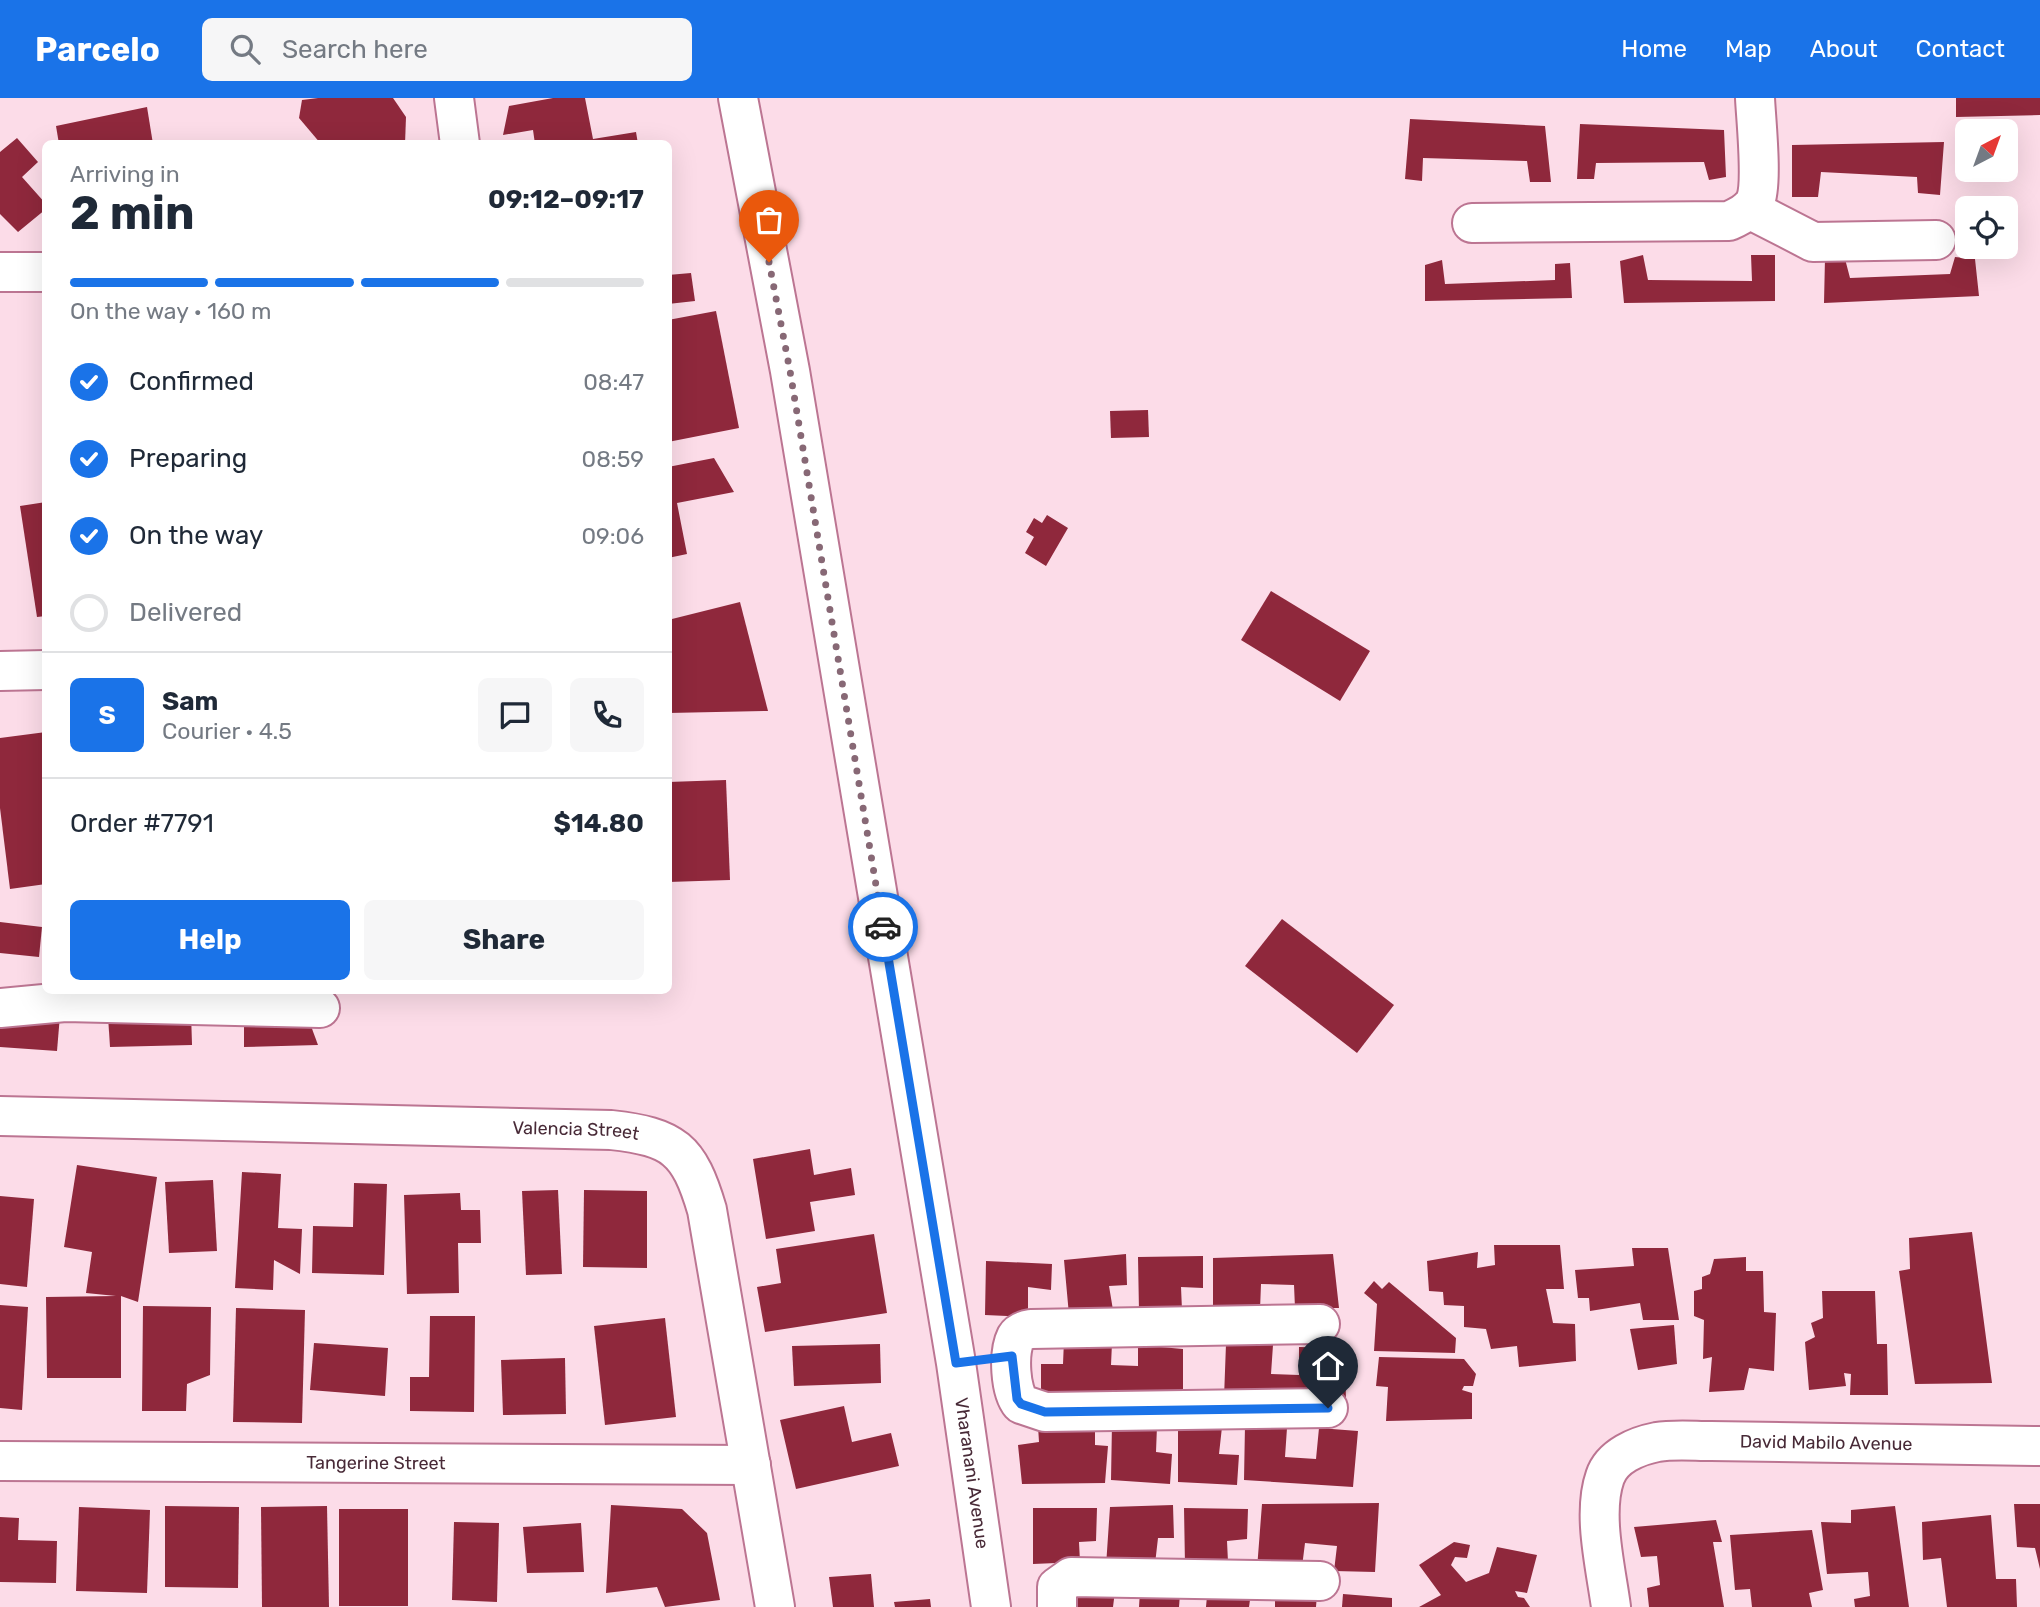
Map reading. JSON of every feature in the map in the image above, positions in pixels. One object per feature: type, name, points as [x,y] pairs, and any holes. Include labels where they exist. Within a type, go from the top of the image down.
[{"type":"street","points":[[454,98],[459,140]]},
{"type":"street","name":"Vharanani Avenue","points":[[738,98],[790,371],[956,1363],[991,1607]]},
{"type":"street","points":[[1472,223],[1729,221],[1749,209],[1755,201],[1758,185],[1755,98]]},
{"type":"street","points":[[1749,209],[1813,242],[1936,240]]},
{"type":"street","points":[[0,272],[42,272]]},
{"type":"street","points":[[0,671],[42,670]]},
{"type":"street","points":[[0,1008],[65,1002],[320,1008]]},
{"type":"street","name":"Valencia Street","points":[[0,1116],[611,1130],[644,1133],[676,1148],[698,1180],[707,1210],[775,1607]]},
{"type":"street","points":[[1320,1324],[1031,1329],[1018,1334],[1012,1356],[1017,1399],[1021,1404],[1045,1412],[1328,1408]]},
{"type":"street","points":[[956,1363],[1012,1356]]},
{"type":"street","name":"David Mabilo Avenue","points":[[1611,1607],[1601,1533],[1601,1503],[1605,1476],[1616,1460],[1633,1449],[1657,1442],[1712,1441],[2040,1446]]},
{"type":"street","name":"Tangerine Street","points":[[0,1461],[751,1465]]},
{"type":"street","points":[[1057,1607],[1057,1587],[1071,1577],[1320,1581]]},
{"type":"building","points":[[393,98],[406,117],[405,140],[318,140],[299,118],[302,100]]},
{"type":"building","points":[[553,98],[585,98],[593,139],[636,132],[637,140],[534,140],[533,130],[503,135],[509,106]]},
{"type":"building","points":[[1956,98],[2040,98],[2040,115],[1956,117]]},
{"type":"building","points":[[147,107],[152,140],[58,140],[56,126]]},
{"type":"building","points":[[1410,119],[1545,126],[1551,182],[1530,182],[1527,161],[1423,158],[1422,181],[1405,179]]},
{"type":"building","points":[[1580,124],[1724,130],[1726,177],[1709,180],[1704,162],[1596,163],[1594,179],[1577,179]]},
{"type":"building","points":[[17,138],[38,162],[22,177],[42,200],[42,212],[18,232],[0,214],[0,152]]},
{"type":"building","points":[[1944,142],[1940,195],[1918,193],[1917,177],[1821,172],[1818,197],[1792,197],[1792,145]]},
{"type":"building","points":[[1643,255],[1648,280],[1752,281],[1751,255],[1775,255],[1775,301],[1624,303],[1620,261]]},
{"type":"building","points":[[1844,255],[1850,278],[1950,274],[1955,257],[1975,259],[1979,296],[1824,303],[1825,258]]},
{"type":"building","points":[[1442,260],[1445,284],[1555,280],[1555,264],[1570,263],[1572,298],[1425,301],[1425,265]]},
{"type":"building","points":[[691,273],[695,301],[672,304],[672,275]]},
{"type":"building","points":[[716,311],[739,428],[672,441],[672,319]]},
{"type":"building","points":[[1148,410],[1149,437],[1111,438],[1110,411]]},
{"type":"building","points":[[714,458],[734,492],[677,503],[687,554],[672,557],[672,466]]},
{"type":"building","points":[[42,503],[42,616],[37,617],[20,506]]},
{"type":"building","points":[[1047,515],[1068,528],[1046,566],[1025,553],[1034,537],[1026,532],[1034,518],[1042,523]]},
{"type":"building","points":[[1271,591],[1370,651],[1340,701],[1241,640]]},
{"type":"building","points":[[740,602],[768,711],[672,713],[672,619]]},
{"type":"building","points":[[42,733],[42,885],[10,889],[0,808],[0,738]]},
{"type":"building","points":[[726,780],[730,880],[672,882],[672,782]]},
{"type":"building","points":[[1282,919],[1394,1005],[1357,1053],[1245,966]]},
{"type":"building","points":[[0,922],[42,927],[39,957],[0,953]]},
{"type":"building","points":[[0,1011],[60,1015],[57,1051],[0,1047]]},
{"type":"building","points":[[191,1013],[192,1045],[110,1047],[108,1016]]},
{"type":"building","points":[[311,1026],[318,1045],[244,1047],[244,1027]]},
{"type":"building","points":[[810,1149],[814,1175],[851,1168],[855,1195],[810,1202],[815,1231],[766,1239],[753,1159]]},
{"type":"building","points":[[77,1165],[157,1177],[138,1302],[121,1296],[121,1378],[47,1378],[46,1297],[116,1296],[86,1293],[92,1252],[64,1247]]},
{"type":"building","points":[[242,1172],[281,1174],[278,1228],[302,1229],[300,1274],[274,1260],[273,1290],[235,1288]]},
{"type":"building","points":[[213,1180],[217,1251],[169,1253],[165,1182]]},
{"type":"building","points":[[354,1183],[387,1184],[384,1275],[312,1273],[313,1226],[353,1227]]},
{"type":"building","points":[[558,1190],[562,1274],[526,1275],[522,1191]]},
{"type":"building","points":[[584,1190],[647,1191],[647,1268],[583,1267]]},
{"type":"building","points":[[460,1193],[461,1210],[480,1210],[481,1243],[458,1243],[459,1293],[407,1294],[404,1195]]},
{"type":"building","points":[[0,1196],[34,1199],[27,1287],[0,1284]]},
{"type":"building","points":[[1972,1232],[1992,1383],[1915,1384],[1899,1271],[1910,1269],[1909,1238]]},
{"type":"building","points":[[874,1234],[887,1313],[765,1332],[757,1287],[781,1283],[776,1249]]},
{"type":"building","points":[[1494,1245],[1560,1245],[1564,1289],[1546,1289],[1553,1323],[1575,1324],[1576,1361],[1519,1367],[1517,1346],[1491,1349],[1486,1329],[1464,1327],[1464,1306],[1444,1305],[1443,1292],[1429,1291],[1427,1261],[1478,1252],[1477,1268],[1495,1265]]},
{"type":"building","points":[[1632,1248],[1668,1248],[1679,1320],[1643,1320],[1640,1303],[1590,1311],[1589,1298],[1578,1298],[1575,1270],[1634,1266]]},
{"type":"building","points":[[1126,1254],[1127,1285],[1109,1286],[1113,1310],[1069,1315],[1064,1260]]},
{"type":"building","points":[[1333,1254],[1339,1308],[1295,1308],[1294,1285],[1261,1284],[1260,1310],[1213,1312],[1213,1258]]},
{"type":"building","points":[[1203,1256],[1203,1288],[1181,1287],[1182,1310],[1139,1311],[1138,1257]]},
{"type":"building","points":[[1746,1257],[1746,1271],[1763,1271],[1764,1312],[1776,1313],[1774,1371],[1749,1368],[1744,1390],[1709,1392],[1712,1357],[1703,1359],[1704,1320],[1694,1316],[1694,1291],[1702,1289],[1702,1277],[1710,1274],[1714,1259]]},
{"type":"building","points":[[986,1261],[1052,1264],[1051,1290],[1028,1287],[1028,1317],[985,1315]]},
{"type":"building","points":[[1374,1281],[1382,1289],[1389,1282],[1456,1338],[1455,1353],[1374,1351],[1377,1304],[1364,1293]]},
{"type":"building","points":[[1822,1291],[1875,1291],[1877,1344],[1887,1344],[1888,1395],[1850,1395],[1851,1374],[1844,1373],[1846,1386],[1809,1390],[1805,1342],[1815,1337],[1811,1323],[1823,1318]]},
{"type":"building","points":[[0,1305],[28,1307],[22,1410],[0,1408]]},
{"type":"building","points":[[143,1306],[211,1307],[210,1375],[187,1384],[186,1411],[142,1411]]},
{"type":"building","points":[[236,1308],[305,1310],[302,1423],[233,1422]]},
{"type":"building","points":[[430,1316],[475,1316],[474,1412],[410,1411],[410,1377],[429,1377]]},
{"type":"building","points":[[665,1318],[676,1417],[605,1425],[594,1326]]},
{"type":"building","points":[[1674,1325],[1677,1364],[1638,1370],[1630,1329]]},
{"type":"building","points":[[1064,1340],[1112,1343],[1111,1365],[1138,1366],[1138,1345],[1183,1349],[1183,1404],[1041,1402],[1041,1364],[1063,1364]]},
{"type":"building","points":[[314,1343],[388,1348],[385,1396],[310,1390]]},
{"type":"building","points":[[880,1344],[881,1383],[794,1386],[792,1346]]},
{"type":"building","points":[[1226,1344],[1273,1345],[1271,1374],[1299,1375],[1299,1347],[1345,1348],[1346,1404],[1224,1398]]},
{"type":"building","points":[[1379,1357],[1464,1359],[1476,1374],[1473,1386],[1464,1386],[1462,1390],[1472,1393],[1472,1419],[1386,1421],[1388,1387],[1376,1386]]},
{"type":"building","points":[[565,1358],[566,1414],[503,1415],[501,1360]]},
{"type":"building","points":[[844,1406],[852,1442],[891,1433],[899,1466],[796,1489],[780,1420]]},
{"type":"building","points":[[1112,1423],[1157,1426],[1156,1452],[1172,1454],[1170,1484],[1111,1480]]},
{"type":"building","points":[[1178,1425],[1222,1427],[1219,1454],[1239,1455],[1237,1485],[1178,1482]]},
{"type":"building","points":[[1245,1425],[1287,1428],[1285,1457],[1316,1459],[1319,1428],[1358,1431],[1353,1487],[1244,1480]]},
{"type":"building","points":[[1038,1426],[1095,1427],[1095,1445],[1108,1446],[1105,1483],[1022,1484],[1018,1445],[1039,1442]]},
{"type":"building","points":[[1379,1503],[1375,1572],[1334,1571],[1337,1546],[1305,1543],[1302,1567],[1257,1569],[1262,1504]]},
{"type":"building","points":[[2014,1504],[2040,1504],[2040,1569],[2035,1548],[2017,1547]]},
{"type":"building","points":[[611,1505],[682,1509],[707,1533],[720,1600],[665,1607],[657,1587],[606,1593]]},
{"type":"building","points":[[1173,1505],[1174,1538],[1158,1538],[1155,1564],[1106,1566],[1110,1507]]},
{"type":"building","points":[[165,1506],[239,1507],[238,1588],[165,1587]]},
{"type":"building","points":[[327,1506],[329,1607],[262,1607],[261,1507]]},
{"type":"building","points":[[1895,1506],[1909,1607],[1855,1607],[1854,1599],[1870,1596],[1868,1572],[1827,1574],[1821,1522],[1851,1523],[1851,1510]]},
{"type":"building","points":[[79,1507],[150,1510],[147,1593],[76,1591]]},
{"type":"building","points":[[1033,1508],[1097,1508],[1096,1541],[1079,1542],[1080,1562],[1033,1564]]},
{"type":"building","points":[[1184,1508],[1248,1509],[1247,1539],[1227,1541],[1228,1562],[1185,1565]]},
{"type":"building","points":[[339,1509],[408,1509],[408,1606],[339,1606]]},
{"type":"building","points":[[1991,1515],[1996,1579],[2016,1579],[2017,1607],[1947,1607],[1941,1558],[1923,1560],[1922,1522]]},
{"type":"building","points":[[0,1517],[19,1518],[18,1540],[57,1541],[56,1583],[0,1582]]},
{"type":"building","points":[[1716,1520],[1722,1542],[1713,1542],[1724,1607],[1649,1607],[1647,1588],[1660,1585],[1657,1556],[1641,1557],[1634,1527]]},
{"type":"building","points":[[454,1522],[499,1523],[497,1602],[452,1600]]},
{"type":"building","points":[[581,1523],[584,1572],[527,1573],[523,1527]]},
{"type":"building","points":[[1812,1530],[1823,1590],[1809,1593],[1812,1607],[1752,1607],[1750,1589],[1735,1590],[1730,1535]]},
{"type":"building","points":[[1454,1542],[1470,1545],[1467,1558],[1455,1557],[1451,1565],[1466,1582],[1489,1573],[1497,1547],[1537,1555],[1527,1593],[1515,1591],[1530,1607],[1419,1607],[1441,1595],[1419,1565]]},
{"type":"building","points":[[871,1574],[874,1607],[833,1607],[829,1577]]},
{"type":"building","points":[[1073,1590],[1115,1591],[1113,1607],[1073,1607]]},
{"type":"building","points":[[1140,1592],[1180,1594],[1179,1607],[1139,1607]]},
{"type":"building","points":[[1275,1593],[1317,1594],[1316,1607],[1275,1607]]},
{"type":"building","points":[[1343,1594],[1392,1598],[1392,1607],[1342,1607]]},
{"type":"building","points":[[1207,1596],[1250,1600],[1249,1607],[1206,1607]]},
{"type":"building","points":[[930,1599],[931,1607],[895,1607],[894,1602]]},
{"type":"way so far","points":[[769,262],[790,371],[883,927]]},
{"type":"route","points":[[883,927],[956,1363],[1012,1356],[1014,1392],[1017,1399],[1021,1404],[1045,1412],[1328,1408]]}]
